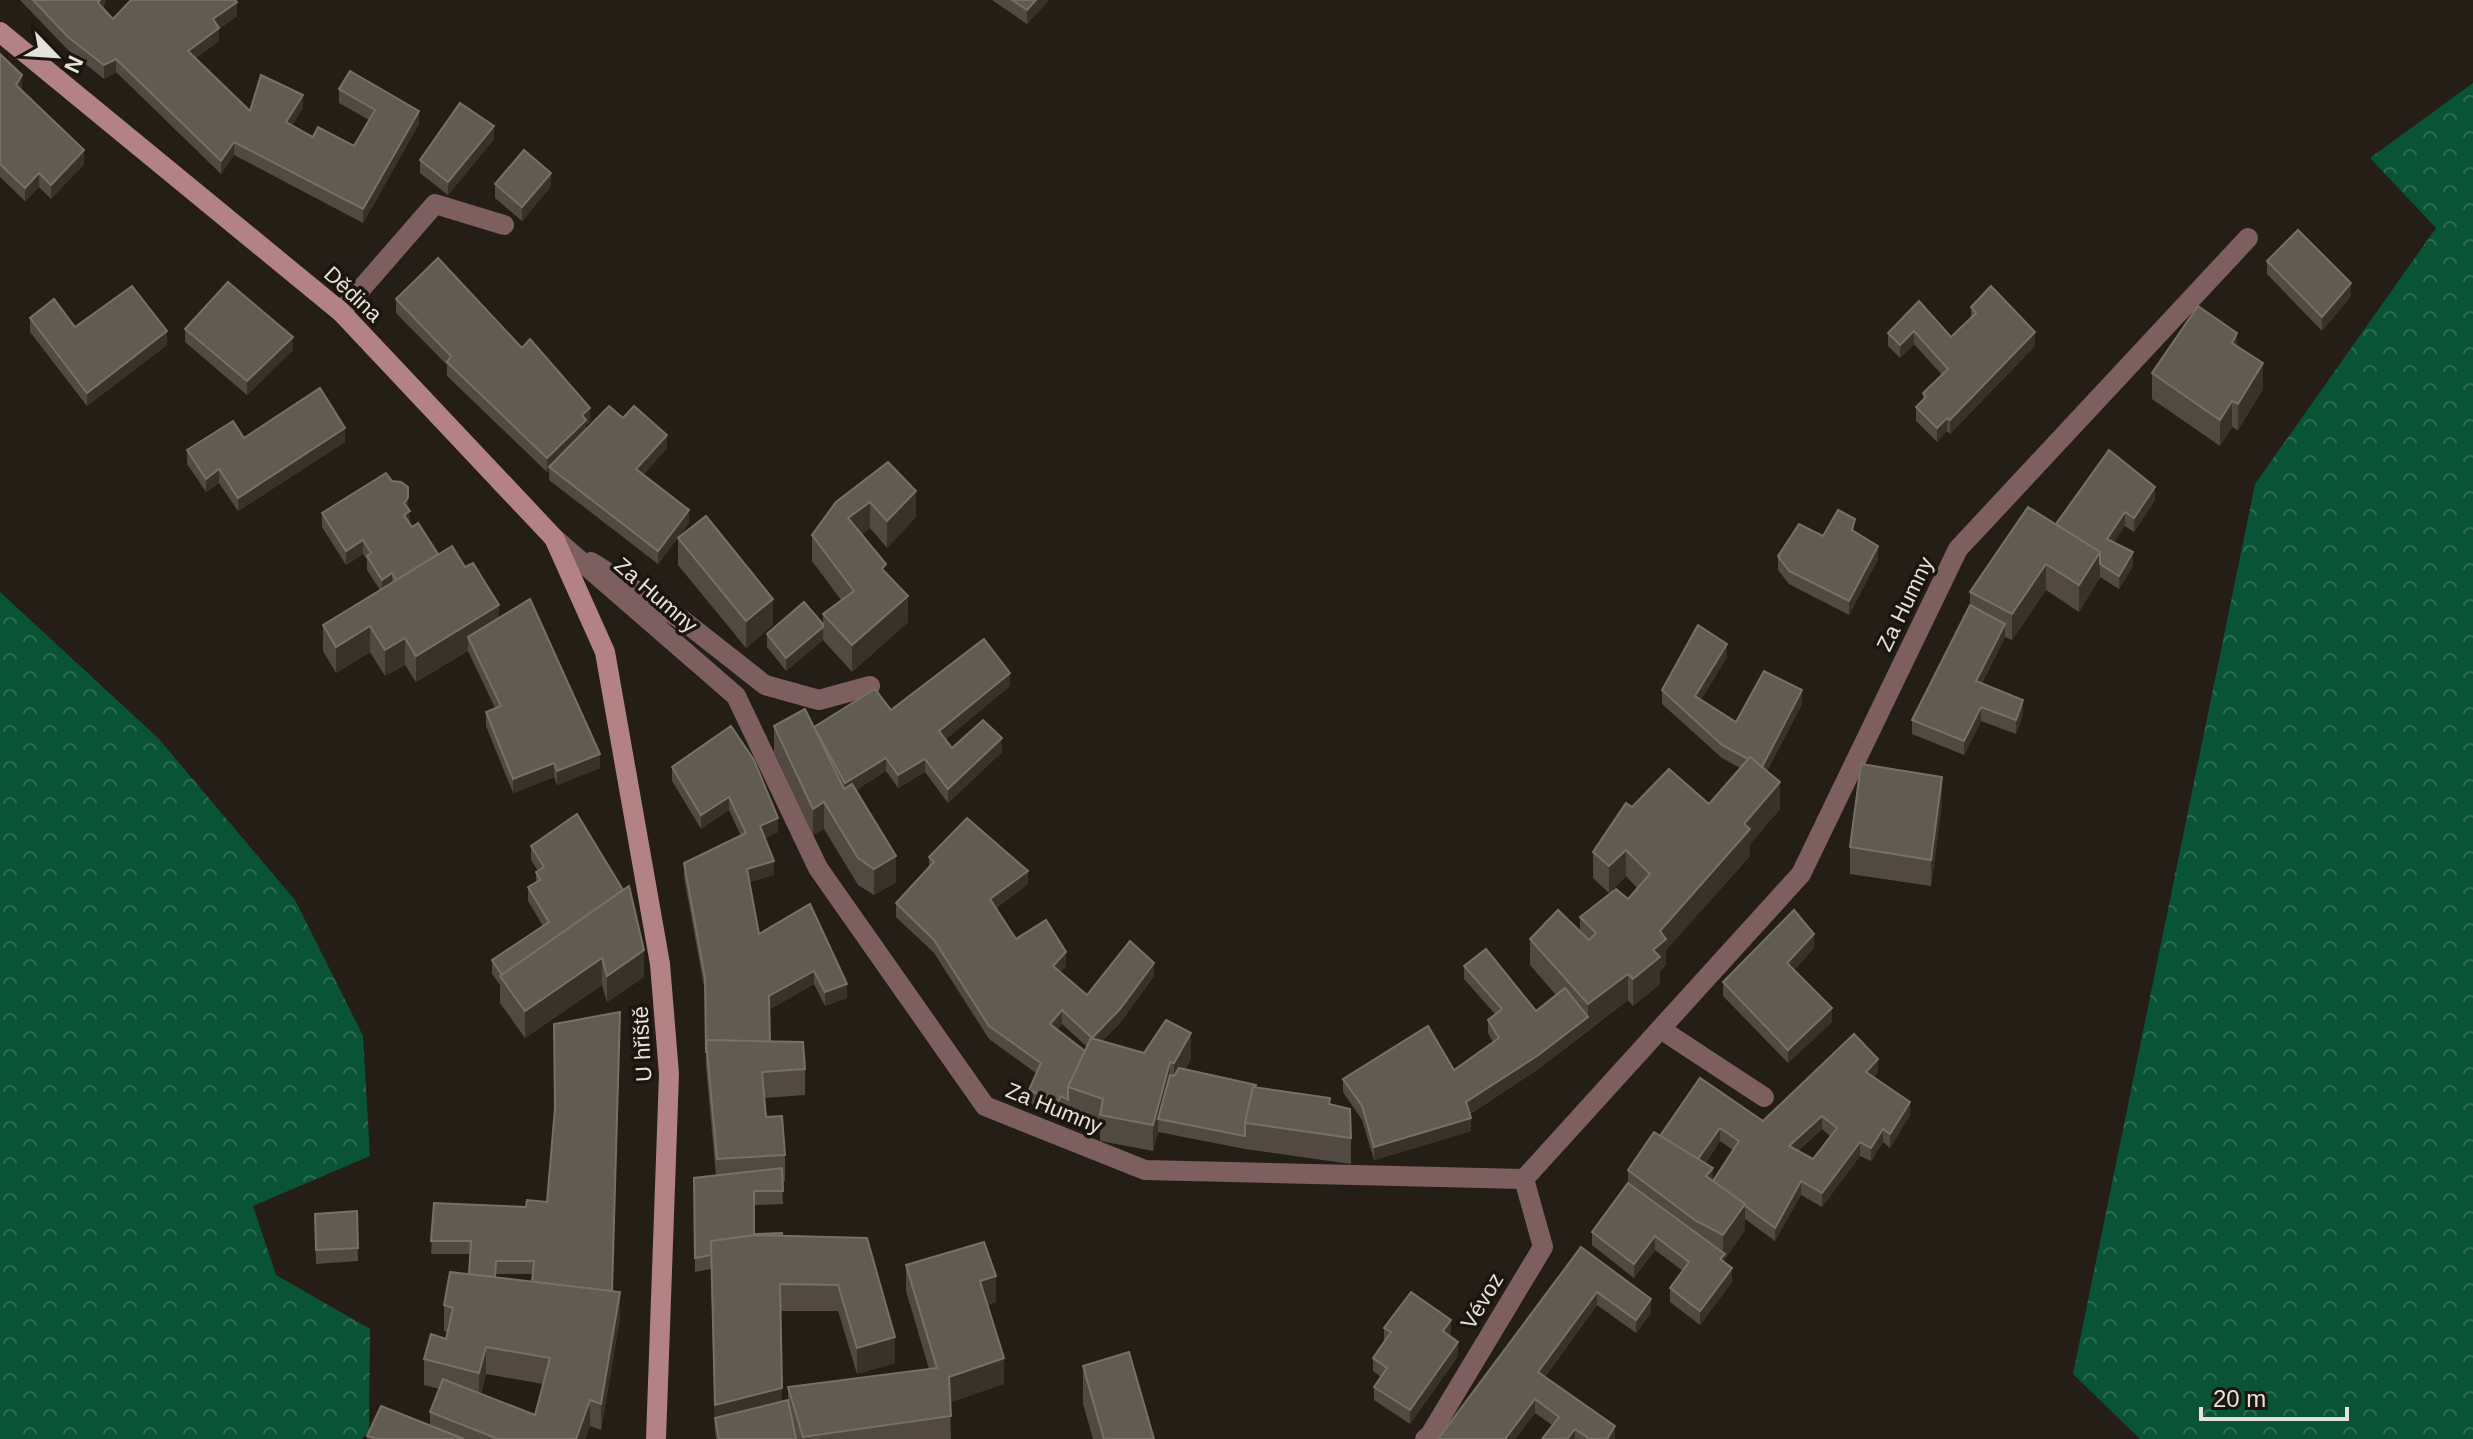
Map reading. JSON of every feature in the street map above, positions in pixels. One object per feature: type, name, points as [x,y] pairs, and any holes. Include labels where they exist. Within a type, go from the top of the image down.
[{"type":"street","name":"Dědina","points":[[0,32],[341,312],[554,538],[605,652]]},
{"type":"street","points":[[341,312],[435,204],[504,225]]},
{"type":"street","name":"Za Humny","points":[[554,538],[736,696],[818,868],[985,1106],[1145,1170],[1524,1179],[1801,874],[1958,549],[2248,238]]},
{"type":"street","points":[[554,538],[685,622],[765,685],[819,700],[870,686]]},
{"type":"street","name":"U hřiště","points":[[605,652],[660,964],[669,1074],[656,1439]]},
{"type":"street","points":[[1662,1030],[1764,1097]]},
{"type":"street","name":"Vévoz","points":[[1425,1439],[1543,1247],[1524,1179]]},
{"type":"green space","points":[[2473,83],[2473,1439],[2140,1439],[2073,1374],[2255,484],[2436,228],[2370,158]]},
{"type":"green space","points":[[0,592],[158,738],[295,900],[363,1036],[370,1156],[253,1206],[276,1275],[370,1329],[369,1431],[362,1439],[0,1439]]},
{"type":"building","points":[[33,0],[100,0],[98,3],[113,19],[131,0],[235,0],[237,2],[213,19],[219,28],[188,51],[250,111],[261,75],[303,95],[286,122],[313,137],[318,127],[354,146],[375,110],[339,89],[350,71],[419,111],[363,209],[234,142],[221,161],[116,59],[104,65],[68,37]]},
{"type":"building","points":[[1012,0],[1036,0],[1027,10]]},
{"type":"building","points":[[0,54],[22,75],[16,85],[84,150],[51,185],[39,173],[25,188],[0,164]]},
{"type":"building","points":[[460,103],[494,126],[448,182],[420,160]]},
{"type":"building","points":[[524,150],[551,173],[522,207],[495,184]]},
{"type":"building","points":[[2298,230],[2351,283],[2322,317],[2267,261]]},
{"type":"building","points":[[438,258],[522,348],[530,339],[590,408],[582,415],[586,420],[547,458],[447,362],[451,356],[396,299]]},
{"type":"building","points":[[228,282],[293,337],[247,381],[185,329]]},
{"type":"building","points":[[132,286],[167,331],[87,393],[30,318],[54,299],[75,327]]},
{"type":"building","points":[[1991,286],[2035,332],[1950,420],[1947,418],[1937,428],[1916,407],[1926,397],[1923,393],[1948,369],[1914,331],[1900,345],[1888,333],[1919,301],[1951,337],[1976,313],[1971,307]]},
{"type":"building","points":[[2198,306],[2237,333],[2232,343],[2263,363],[2238,404],[2232,401],[2220,420],[2152,373]]},
{"type":"building","points":[[320,388],[345,428],[238,498],[219,469],[206,479],[187,450],[233,421],[244,438]]},
{"type":"building","points":[[609,406],[623,418],[634,406],[667,435],[636,469],[689,510],[658,551],[549,467]]},
{"type":"building","points":[[2109,450],[2155,487],[2134,518],[2125,512],[2107,539],[2133,552],[2119,576],[2100,564],[2100,552],[2056,524]]},
{"type":"building","points":[[888,462],[916,491],[887,521],[870,502],[848,518],[886,564],[882,569],[908,596],[852,645],[823,614],[854,591],[812,535],[836,502]]},
{"type":"building","points":[[386,473],[392,481],[408,487],[408,498],[404,503],[410,511],[404,515],[412,527],[418,523],[438,554],[396,580],[392,573],[382,580],[367,556],[371,553],[363,540],[346,551],[322,513]]},
{"type":"building","points":[[2028,507],[2100,552],[2079,585],[2046,564],[2012,614],[1970,592]]},
{"type":"building","points":[[1838,510],[1855,519],[1852,530],[1878,546],[1849,601],[1789,571],[1778,556],[1799,524],[1823,536]]},
{"type":"building","points":[[706,516],[773,599],[746,621],[678,538]]},
{"type":"building","points":[[452,546],[465,567],[473,563],[499,605],[416,656],[405,638],[385,650],[370,626],[336,647],[323,625]]},
{"type":"building","points":[[530,599],[600,754],[557,771],[554,763],[513,779],[486,712],[501,706],[468,637]]},
{"type":"building","points":[[804,602],[823,627],[786,658],[767,634]]},
{"type":"building","points":[[1970,605],[2005,624],[1976,681],[2023,700],[2016,720],[1981,707],[1964,741],[1912,720]]},
{"type":"building","points":[[1698,625],[1727,644],[1695,696],[1736,722],[1764,671],[1802,690],[1762,767],[1750,757],[1748,759],[1722,745],[1662,690]]},
{"type":"building","points":[[984,639],[1010,673],[939,731],[952,748],[983,720],[1002,738],[948,789],[925,759],[898,775],[886,758],[845,783],[814,727],[875,689],[891,710]]},
{"type":"building","points":[[805,709],[844,789],[852,784],[896,856],[874,869],[858,858],[824,802],[813,809],[774,726]]},
{"type":"building","points":[[731,726],[754,760],[778,818],[760,826],[774,861],[747,869],[759,934],[810,904],[847,984],[825,992],[814,971],[769,996],[770,1042],[706,1040],[706,1053],[705,978],[684,863],[746,833],[729,797],[701,815],[672,767]]},
{"type":"building","points":[[1750,757],[1780,782],[1744,824],[1750,829],[1660,931],[1666,939],[1653,950],[1660,957],[1633,979],[1628,974],[1588,1004],[1530,939],[1558,910],[1589,940],[1596,933],[1580,917],[1616,889],[1628,899],[1650,874],[1626,850],[1609,866],[1593,852],[1626,803],[1632,807],[1669,769],[1709,804]]},
{"type":"building","points":[[1861,764],[1942,777],[1931,860],[1850,847]]},
{"type":"building","points":[[577,814],[623,890],[502,975],[492,960],[549,922],[528,887],[540,880],[536,872],[544,867],[531,846]]},
{"type":"building","points":[[967,818],[1028,871],[990,899],[1016,939],[1046,920],[1066,952],[1053,966],[1087,995],[1130,941],[1154,963],[1120,1009],[1092,1038],[1062,1010],[1050,1024],[1085,1051],[1068,1087],[1068,1100],[1061,1096],[1058,1103],[1029,1090],[1041,1063],[989,1026],[934,940],[896,903],[934,862],[929,857]]},
{"type":"building","points":[[629,886],[644,950],[607,976],[602,958],[525,1011],[500,976]]},
{"type":"building","points":[[1794,910],[1814,934],[1787,963],[1832,1008],[1788,1050],[1723,982]]},
{"type":"building","points":[[1486,949],[1536,1011],[1565,988],[1588,1017],[1537,1056],[1466,1102],[1471,1118],[1374,1147],[1362,1106],[1343,1079],[1428,1026],[1454,1070],[1499,1038],[1488,1020],[1502,1009],[1464,966]]},
{"type":"building","points":[[620,1012],[612,1291],[532,1282],[534,1261],[496,1261],[495,1277],[469,1274],[471,1241],[431,1241],[434,1203],[526,1207],[527,1200],[547,1202],[555,1108],[554,1024]]},
{"type":"building","points":[[1166,1020],[1191,1033],[1174,1063],[1170,1062],[1153,1125],[1100,1115],[1103,1099],[1068,1087],[1091,1038],[1144,1053]]},
{"type":"building","points":[[1854,1034],[1878,1059],[1866,1072],[1910,1102],[1890,1134],[1883,1129],[1871,1148],[1860,1142],[1822,1193],[1801,1181],[1775,1228],[1713,1181],[1739,1141],[1720,1128],[1698,1159],[1660,1136],[1700,1078],[1763,1121]],"holes":[[[1822,1116],[1837,1128],[1813,1159],[1789,1146]]]},
{"type":"building","points":[[706,1040],[803,1042],[805,1069],[762,1072],[766,1117],[782,1116],[785,1155],[717,1159]]},
{"type":"building","points":[[1179,1068],[1256,1085],[1245,1123],[1245,1136],[1158,1119],[1170,1075],[1174,1076]]},
{"type":"building","points":[[1253,1087],[1330,1098],[1329,1104],[1350,1109],[1351,1138],[1245,1123]]},
{"type":"building","points":[[1654,1132],[1713,1168],[1706,1176],[1745,1204],[1723,1235],[1696,1221],[1628,1170]]},
{"type":"building","points":[[782,1168],[783,1191],[754,1191],[754,1234],[782,1233],[782,1236],[755,1235],[711,1241],[711,1255],[695,1258],[694,1178]]},
{"type":"building","points":[[1628,1183],[1725,1254],[1720,1259],[1732,1268],[1700,1311],[1670,1288],[1689,1262],[1655,1236],[1634,1264],[1592,1232]]},
{"type":"building","points":[[357,1211],[358,1248],[316,1250],[315,1214]]},
{"type":"building","points":[[755,1235],[867,1238],[895,1337],[857,1348],[838,1285],[780,1284],[782,1388],[715,1405],[711,1241]]},
{"type":"building","points":[[984,1242],[996,1276],[980,1281],[1004,1358],[949,1377],[951,1416],[803,1437],[788,1387],[937,1368],[906,1265]]},
{"type":"building","points":[[1581,1247],[1651,1299],[1636,1320],[1597,1292],[1538,1372],[1615,1426],[1607,1439],[1590,1439],[1575,1429],[1567,1439],[1542,1439],[1559,1417],[1535,1399],[1505,1439],[1438,1439]]},
{"type":"building","points":[[450,1272],[620,1292],[601,1404],[590,1400],[576,1439],[498,1439],[430,1412],[443,1379],[535,1415],[550,1358],[486,1347],[479,1373],[424,1359],[431,1334],[446,1339],[453,1308],[444,1305]]},
{"type":"building","points":[[1411,1292],[1451,1320],[1443,1331],[1458,1342],[1410,1410],[1374,1387],[1387,1368],[1373,1358],[1391,1332],[1384,1328]]},
{"type":"building","points":[[1129,1352],[1154,1439],[1104,1439],[1083,1366]]},
{"type":"building","points":[[788,1400],[796,1439],[719,1439],[715,1418]]},
{"type":"building","points":[[381,1406],[464,1439],[379,1439],[367,1436]]}]
